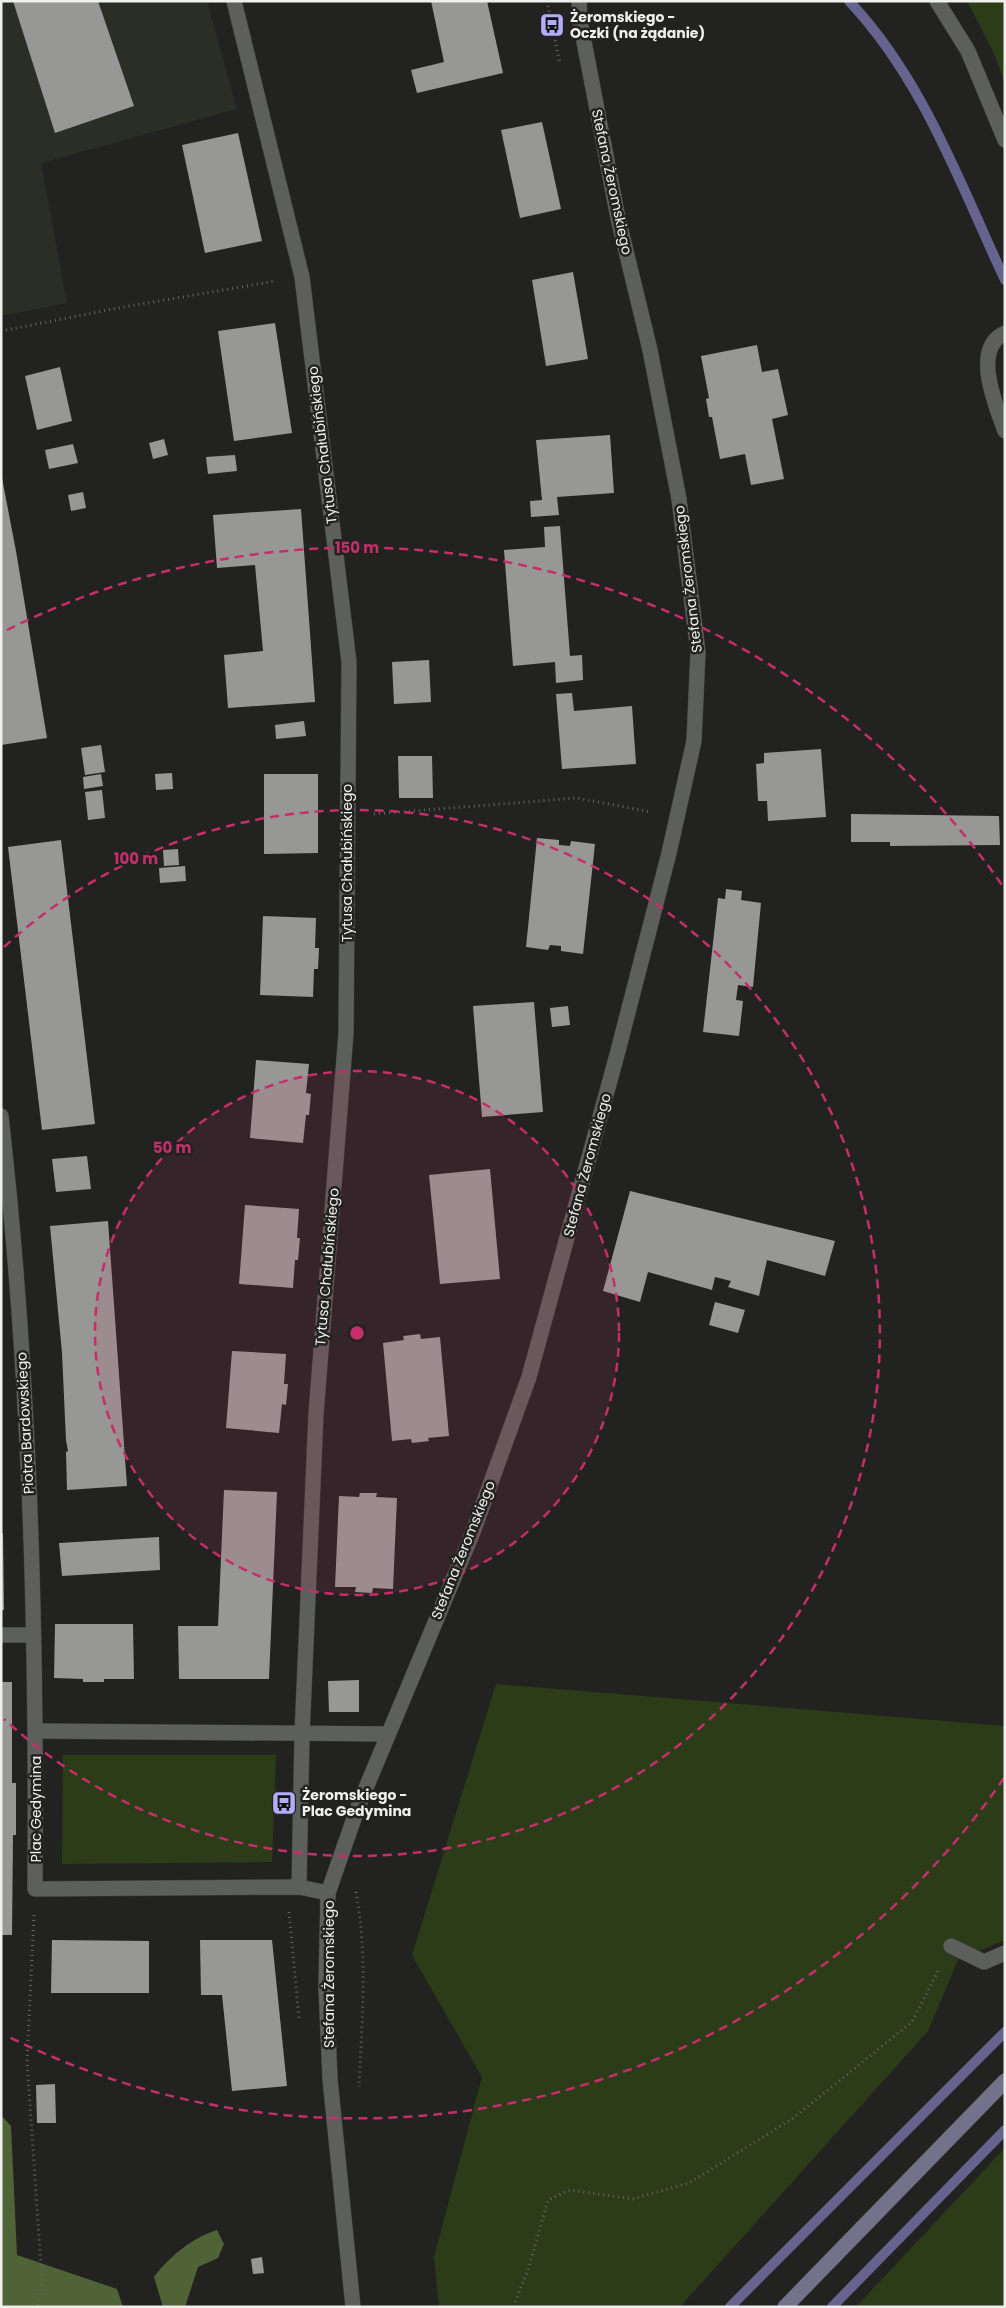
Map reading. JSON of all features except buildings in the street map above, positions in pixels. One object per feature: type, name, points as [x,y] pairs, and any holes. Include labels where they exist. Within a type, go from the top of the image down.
[{"type":"street","name":"Tytusa Chałubińskiego","points":[[234,1],[302,277],[349,662],[346,1033],[316,1414],[302,1735]]},
{"type":"street","name":"Stefana Żeromskiego","points":[[353,2307],[330,2079],[326,1987],[328,1893],[358,1806],[473,1532],[529,1377],[623,1032],[669,853],[694,741],[698,652],[679,499],[650,350],[618,218],[580,20],[579,1]]},
{"type":"street","points":[[937,1],[968,51],[1005,140]]},
{"type":"street","points":[[1005,333],[998,336],[986,356],[991,391],[1005,431]]},
{"type":"street","name":"Piotra Bardowskiego","points":[[1,1116],[26,1424],[36,1732]]},
{"type":"street","points":[[1,1635],[33,1635]]},
{"type":"street","points":[[36,1732],[388,1734]]},
{"type":"street","name":"Plac Gedymina","points":[[35,1889],[36,1732]]},
{"type":"street","points":[[299,1887],[302,1735]]},
{"type":"street","points":[[35,1889],[299,1887],[328,1893]]},
{"type":"street","points":[[951,1946],[984,1962],[1005,1953]]},
{"type":"street","points":[[785,2307],[1005,2081]]},
{"type":"path","points":[[547,1],[560,69]]},
{"type":"path","points":[[1,331],[118,308],[302,277]]},
{"type":"path","points":[[348,816],[577,798],[651,812]]},
{"type":"path","points":[[649,822],[653,803]]},
{"type":"path","points":[[355,1886],[363,1926],[361,2046]]},
{"type":"path","points":[[35,1889],[28,2062],[42,2281],[37,2307]]},
{"type":"path","points":[[515,2302],[528,2270],[548,2200],[570,2190],[632,2199],[689,2183],[792,2120],[912,2022],[951,1946]]},
{"type":"shaded area","points":[[1,1],[207,1],[237,109],[41,163],[67,303],[1,316]]},
{"type":"green space","points":[[967,1],[1005,1],[1005,83],[993,51]]},
{"type":"green space","points":[[496,1684],[1005,1726],[1005,1940],[958,1960],[928,2031],[680,2307],[439,2307],[434,2257],[482,2077],[412,1955]]},
{"type":"green space","points":[[63,1755],[276,1755],[272,1862],[62,1864]]},
{"type":"green space","points":[[1,2115],[11,2126],[17,2255],[117,2289],[123,2307],[1,2307]]},
{"type":"green space","points":[[1005,2148],[1005,2307],[856,2307]]},
{"type":"green space","points":[[217,2230],[224,2244],[218,2258],[198,2267],[185,2307],[163,2307],[154,2277],[167,2262],[190,2243],[199,2237]]},
{"type":"waterway","points":[[849,1],[875,31],[919,98],[938,134],[1005,280]]},
{"type":"waterway","points":[[730,2307],[1005,2032]]},
{"type":"waterway","points":[[832,2307],[1005,2130]]},
{"type":"place","name":"Żeromskiego - Oczki (na żądanie)","points":[[552,25]]},
{"type":"place","name":"Żeromskiego - Plac Gedymina","points":[[284,1803]]}]
